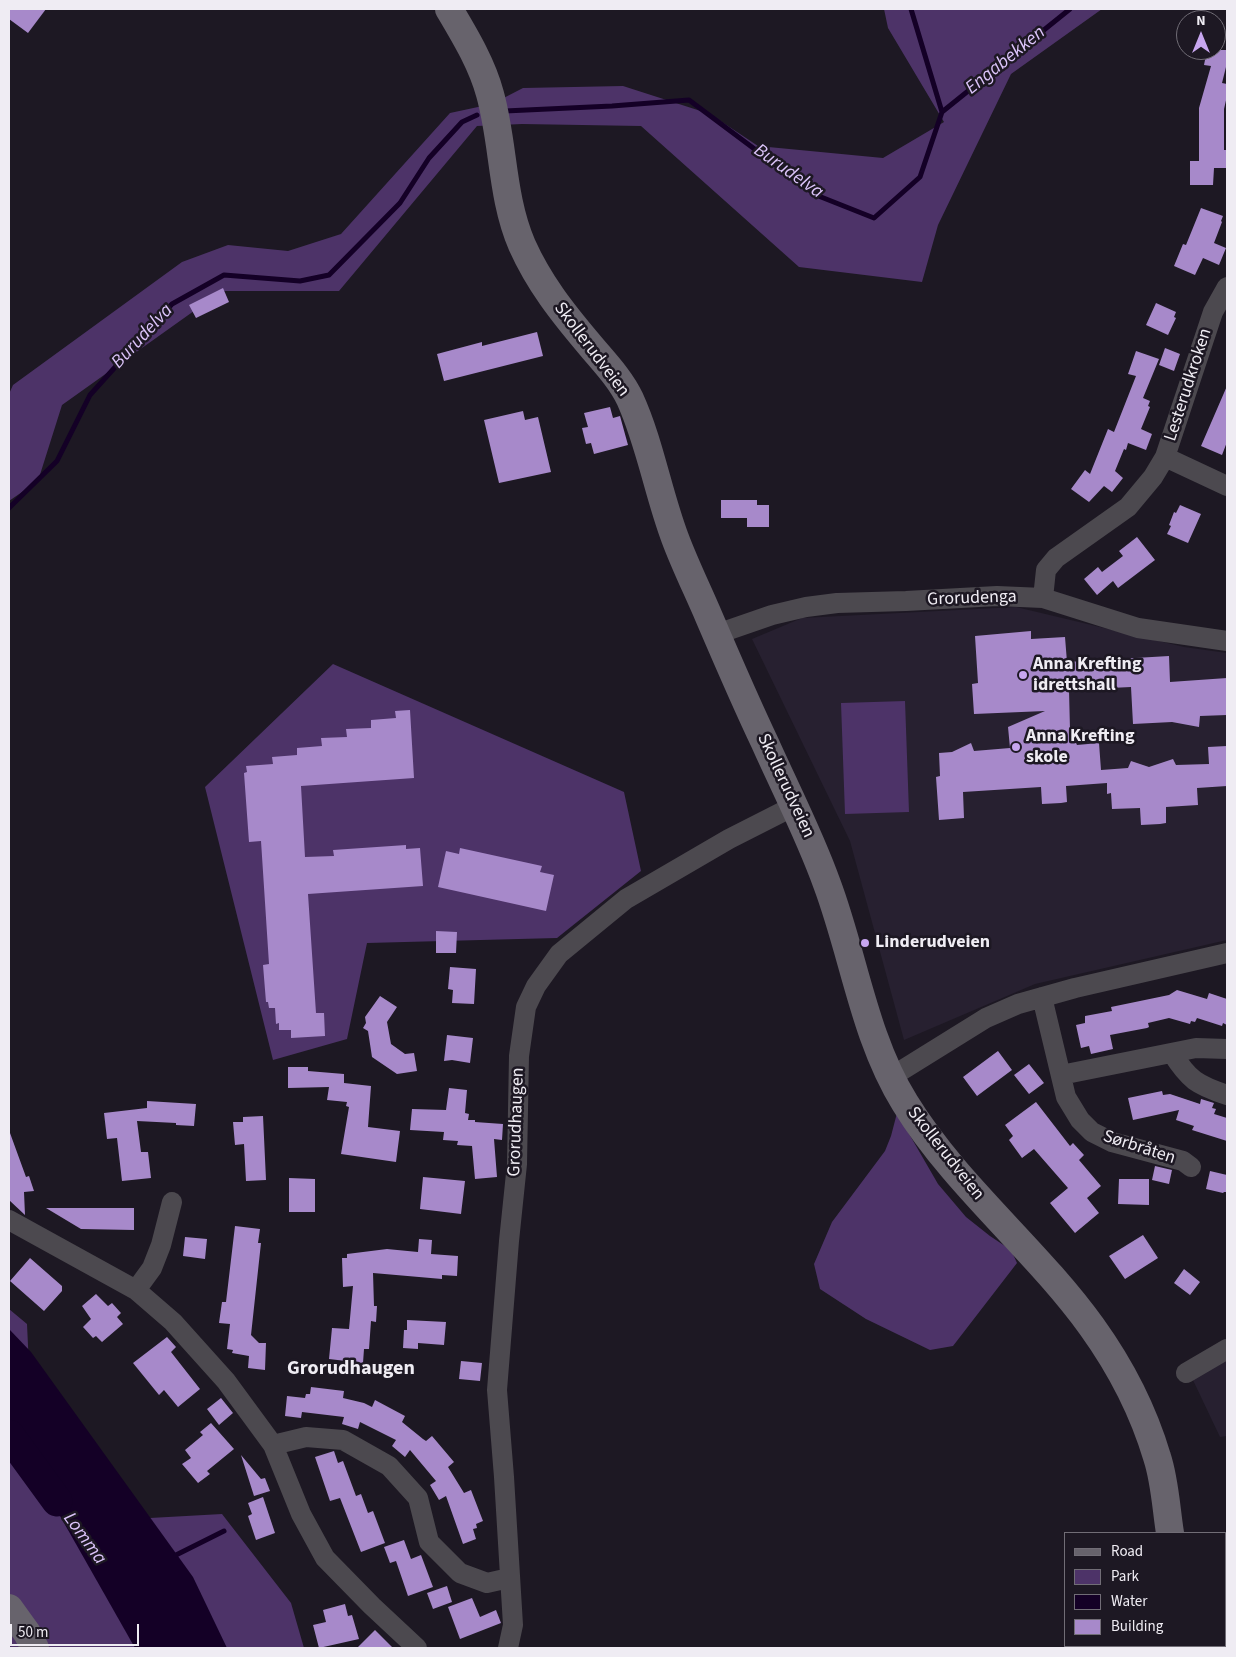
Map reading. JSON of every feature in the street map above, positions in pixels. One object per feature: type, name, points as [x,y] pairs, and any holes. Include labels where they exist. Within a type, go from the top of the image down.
[{"type":"street","name":"Skollerudveien","points":[[449,9],[481,67],[490,92],[505,190],[511,216],[520,241],[546,291],[628,394],[675,537],[816,854],[829,889],[871,1029],[891,1076],[903,1100],[953,1169],[1057,1283],[1091,1326],[1114,1361],[1134,1397],[1158,1459],[1170,1532]]},
{"type":"street","name":"Lesterudkroken","points":[[1043,598],[1046,570],[1056,558],[1128,507],[1153,477],[1164,457],[1213,312],[1227,287]]},
{"type":"street","name":"Lesterudkroken","points":[[1164,457],[1227,486]]},
{"type":"street","name":"Grorudenga","points":[[717,634],[772,615],[806,607],[837,603],[997,596],[1043,598],[1138,628],[1227,641]]},
{"type":"street","name":"Grorudhaugen","points":[[508,1648],[513,1625],[497,1390],[517,1164],[519,1056],[526,1007],[536,986],[559,954],[626,899],[729,839],[794,806]]},
{"type":"street","points":[[891,1076],[986,1018],[1018,1004],[1075,988],[1227,953]]},
{"type":"street","name":"Sørbråten","points":[[1042,997],[1066,1097],[1080,1120],[1092,1132],[1112,1142],[1182,1161],[1192,1167]]},
{"type":"street","points":[[1061,1075],[1196,1048],[1227,1049]]},
{"type":"street","points":[[1172,1053],[1190,1078],[1206,1088],[1227,1095]]},
{"type":"street","points":[[136,1290],[152,1268],[161,1245],[172,1202]]},
{"type":"street","points":[[9,1220],[136,1290],[173,1322],[226,1381],[273,1445],[301,1514],[324,1558],[417,1648]]},
{"type":"street","points":[[1186,1373],[1227,1349]]},
{"type":"street","points":[[273,1445],[306,1437],[343,1440],[389,1466],[418,1498],[429,1542],[460,1573],[487,1584],[510,1578]]},
{"type":"street","points":[[9,1608],[35,1648]]},
{"type":"street","points":[[9,1635],[22,1648]]},
{"type":"shaded area","name":"Anna Krefting skole","points":[[1016,607],[1184,647],[1227,653],[1227,940],[1035,984],[904,1040],[850,841],[752,639],[802,618]]},
{"type":"shaded area","points":[[1227,1358],[1227,1436],[1220,1437],[1192,1378]]},
{"type":"green space","points":[[884,9],[1102,9],[1011,74],[938,225],[922,282],[799,267],[641,126],[522,124],[477,126],[339,291],[222,291],[62,405],[38,481],[9,501],[9,394],[13,385],[182,262],[228,245],[288,251],[341,234],[450,113],[492,104],[523,88],[623,86],[710,114],[758,146],[883,158],[944,122],[888,28]]},
{"type":"green space","points":[[333,664],[624,792],[641,871],[557,938],[367,943],[347,1039],[273,1060],[205,787]]},
{"type":"green space","points":[[905,701],[909,812],[845,814],[841,703]]},
{"type":"green space","points":[[897,1113],[938,1184],[966,1217],[1011,1250],[1017,1263],[953,1346],[930,1350],[866,1319],[820,1289],[814,1264],[832,1222],[885,1151]]},
{"type":"green space","points":[[9,1309],[27,1324],[29,1367],[150,1518],[222,1514],[291,1603],[304,1648],[9,1648]]},
{"type":"water","points":[[9,1329],[31,1352],[193,1577],[227,1648],[135,1648],[9,1426]]},
{"type":"building","points":[[9,9],[46,9],[28,33],[9,19]]},
{"type":"building","points":[[1227,50],[1227,63],[1222,83],[1227,84],[1224,109],[1224,150],[1227,150],[1227,168],[1214,168],[1213,185],[1190,185],[1190,161],[1199,161],[1199,108],[1211,66],[1204,65],[1205,60],[1226,60]]},
{"type":"building","points":[[1201,208],[1223,216],[1214,243],[1226,248],[1219,265],[1203,258],[1195,275],[1174,266],[1183,244],[1186,245]]},
{"type":"building","points":[[223,288],[229,302],[196,318],[189,305]]},
{"type":"building","points":[[1156,303],[1176,312],[1174,317],[1176,318],[1168,335],[1146,325]]},
{"type":"building","points":[[537,332],[543,356],[444,381],[437,354],[482,342],[482,346]]},
{"type":"building","points":[[1165,348],[1180,354],[1174,371],[1159,365]]},
{"type":"building","points":[[1136,351],[1159,359],[1143,398],[1150,401],[1148,406],[1150,407],[1141,429],[1152,434],[1146,450],[1128,443],[1115,471],[1123,478],[1112,492],[1104,486],[1089,502],[1071,489],[1085,470],[1090,474],[1108,429],[1114,432],[1136,376],[1128,374]]},
{"type":"building","points":[[1227,386],[1227,442],[1222,455],[1201,446]]},
{"type":"building","points":[[610,407],[613,418],[620,416],[628,445],[594,454],[591,443],[586,444],[582,428],[588,427],[584,413]]},
{"type":"building","points":[[523,411],[525,420],[538,417],[551,472],[499,483],[484,420]]},
{"type":"building","points":[[721,500],[757,500],[757,505],[769,505],[769,527],[747,527],[747,518],[721,518]]},
{"type":"building","points":[[1180,505],[1201,514],[1188,543],[1167,534],[1174,512],[1176,513]]},
{"type":"building","points":[[1137,537],[1155,560],[1118,588],[1113,581],[1097,595],[1084,579],[1098,567],[1102,572],[1123,556],[1119,551]]},
{"type":"building","points":[[1031,631],[1031,639],[1065,637],[1067,662],[1169,656],[1170,682],[1227,678],[1227,715],[1200,716],[1199,727],[1172,722],[1133,724],[1131,687],[1069,690],[1070,730],[1077,745],[1099,743],[1101,770],[1128,768],[1131,761],[1149,767],[1173,759],[1176,765],[1209,764],[1208,747],[1227,746],[1227,786],[1197,788],[1198,805],[1166,807],[1166,823],[1160,824],[1141,825],[1140,808],[1112,809],[1111,793],[1107,794],[1107,783],[1066,786],[1067,802],[1061,803],[1042,804],[1041,787],[963,792],[964,818],[939,820],[936,777],[940,776],[939,753],[952,752],[971,743],[974,751],[1010,748],[1008,727],[1045,711],[974,714],[972,684],[978,683],[975,636]]},
{"type":"building","points":[[410,710],[414,778],[301,786],[305,857],[334,856],[333,850],[406,845],[406,849],[420,848],[423,886],[308,894],[316,1013],[324,1013],[325,1036],[291,1038],[291,1030],[279,1030],[279,1023],[276,1024],[275,1008],[269,1008],[268,1002],[266,1002],[263,965],[269,964],[261,841],[249,842],[244,773],[247,772],[246,766],[273,764],[272,757],[297,755],[297,748],[322,746],[321,738],[347,737],[346,729],[371,728],[371,720],[396,718],[395,711]]},
{"type":"building","points":[[460,848],[542,866],[540,872],[554,875],[546,911],[438,887],[446,851],[459,854]]},
{"type":"building","points":[[436,931],[457,932],[456,953],[436,953]]},
{"type":"building","points":[[450,967],[476,969],[474,1004],[452,1003],[453,990],[448,989]]},
{"type":"building","points":[[1177,990],[1207,999],[1209,993],[1227,999],[1227,1025],[1223,1023],[1222,1026],[1197,1018],[1195,1022],[1191,1021],[1190,1024],[1169,1018],[1148,1023],[1149,1027],[1147,1028],[1110,1035],[1113,1049],[1091,1054],[1089,1046],[1081,1048],[1076,1025],[1085,1023],[1085,1016],[1112,1011],[1111,1007],[1169,995]]},
{"type":"building","points":[[380,996],[397,1007],[387,1022],[391,1044],[405,1054],[414,1053],[417,1071],[397,1074],[372,1057],[368,1031],[363,1028],[366,1023],[365,1017]]},
{"type":"building","points":[[447,1035],[473,1038],[470,1063],[452,1060],[444,1061]]},
{"type":"building","points":[[998,1051],[1012,1070],[977,1096],[963,1077]]},
{"type":"building","points":[[1029,1064],[1044,1083],[1029,1094],[1014,1075]]},
{"type":"building","points":[[288,1067],[308,1067],[308,1071],[344,1074],[344,1083],[371,1086],[368,1127],[400,1131],[396,1162],[341,1154],[349,1107],[346,1106],[347,1102],[327,1100],[329,1087],[288,1088]]},
{"type":"building","points":[[449,1088],[467,1090],[465,1113],[469,1114],[468,1120],[503,1124],[502,1140],[494,1139],[497,1177],[475,1179],[472,1146],[457,1145],[458,1141],[443,1140],[444,1132],[410,1130],[412,1109],[446,1110]]},
{"type":"building","points":[[1162,1091],[1163,1095],[1170,1094],[1200,1104],[1201,1099],[1214,1103],[1212,1108],[1216,1109],[1214,1114],[1227,1118],[1227,1141],[1192,1130],[1194,1126],[1176,1120],[1179,1110],[1133,1120],[1128,1098]]},
{"type":"building","points":[[147,1101],[196,1104],[194,1126],[137,1121],[141,1152],[148,1152],[151,1178],[122,1181],[117,1138],[107,1139],[104,1113],[147,1108]]},
{"type":"building","points":[[1036,1102],[1070,1146],[1073,1143],[1084,1155],[1079,1160],[1101,1186],[1087,1198],[1099,1213],[1075,1233],[1050,1203],[1068,1188],[1034,1149],[1022,1158],[1009,1140],[1013,1136],[1005,1125]]},
{"type":"building","points":[[263,1116],[266,1180],[246,1181],[244,1144],[235,1145],[233,1122],[243,1122],[243,1117]]},
{"type":"building","points":[[9,1133],[26,1177],[29,1176],[34,1191],[24,1192],[25,1215],[9,1200]]},
{"type":"building","points":[[1155,1166],[1172,1170],[1169,1184],[1152,1180]]},
{"type":"building","points":[[1210,1171],[1227,1175],[1227,1192],[1223,1193],[1206,1189]]},
{"type":"building","points":[[423,1177],[465,1181],[461,1214],[420,1209]]},
{"type":"building","points":[[289,1178],[315,1179],[315,1212],[289,1212]]},
{"type":"building","points":[[1119,1179],[1149,1179],[1149,1205],[1118,1204]]},
{"type":"building","points":[[46,1208],[134,1208],[134,1230],[81,1229]]},
{"type":"building","points":[[235,1226],[260,1229],[258,1243],[261,1243],[251,1335],[259,1343],[266,1343],[265,1370],[248,1368],[249,1356],[232,1353],[233,1350],[227,1349],[230,1324],[219,1323],[222,1302],[226,1302]]},
{"type":"building","points":[[1143,1235],[1158,1258],[1125,1279],[1109,1256]]},
{"type":"building","points":[[185,1237],[207,1239],[205,1259],[183,1256]]},
{"type":"building","points":[[419,1239],[432,1240],[431,1254],[458,1256],[457,1276],[442,1275],[442,1279],[373,1273],[374,1306],[377,1306],[376,1322],[371,1321],[369,1349],[364,1349],[363,1363],[329,1359],[332,1328],[349,1329],[353,1286],[343,1287],[342,1258],[347,1258],[347,1254],[387,1249],[418,1252]]},
{"type":"building","points":[[30,1258],[62,1286],[62,1291],[44,1311],[10,1281]]},
{"type":"building","points":[[1184,1269],[1200,1282],[1190,1295],[1174,1283]]},
{"type":"building","points":[[96,1294],[108,1306],[112,1303],[121,1313],[117,1317],[123,1324],[102,1342],[96,1336],[93,1338],[83,1327],[91,1319],[82,1306]]},
{"type":"building","points":[[407,1320],[446,1322],[444,1345],[418,1343],[418,1349],[403,1348],[404,1330],[407,1330]]},
{"type":"building","points":[[167,1337],[176,1347],[171,1352],[200,1389],[178,1407],[164,1390],[159,1395],[133,1363]]},
{"type":"building","points":[[461,1361],[482,1363],[480,1381],[459,1379]]},
{"type":"building","points":[[311,1387],[344,1391],[343,1398],[372,1407],[375,1400],[405,1416],[402,1422],[426,1441],[432,1436],[454,1462],[448,1467],[464,1493],[471,1490],[483,1521],[476,1524],[477,1528],[473,1529],[476,1539],[463,1544],[446,1496],[439,1500],[430,1485],[436,1481],[410,1450],[405,1457],[392,1446],[396,1440],[360,1422],[358,1429],[342,1424],[344,1417],[302,1412],[301,1418],[285,1416],[287,1396],[305,1398],[306,1394],[310,1394]]},
{"type":"building","points":[[221,1398],[233,1413],[219,1425],[207,1409]]},
{"type":"building","points":[[211,1423],[234,1449],[207,1471],[210,1474],[198,1483],[182,1464],[191,1458],[185,1450],[203,1435],[200,1432]]},
{"type":"building","points":[[334,1451],[338,1463],[343,1461],[356,1496],[361,1494],[368,1513],[373,1511],[385,1543],[361,1552],[340,1498],[330,1501],[315,1457]]},
{"type":"building","points":[[241,1455],[261,1479],[265,1478],[270,1491],[254,1496]]},
{"type":"building","points":[[263,1497],[275,1533],[256,1540],[248,1516],[252,1514],[248,1503]]},
{"type":"building","points":[[404,1540],[411,1559],[421,1555],[433,1587],[408,1596],[396,1561],[390,1563],[384,1547]]},
{"type":"building","points":[[447,1586],[452,1602],[433,1609],[427,1593]]},
{"type":"building","points":[[472,1598],[480,1617],[496,1610],[501,1623],[460,1639],[448,1607]]},
{"type":"building","points":[[345,1604],[348,1616],[352,1615],[359,1639],[319,1648],[313,1625],[326,1622],[323,1610]]},
{"type":"building","points":[[375,1630],[393,1648],[357,1648]]},
{"type":"waterway","name":"Burudelva","points":[[505,111],[689,100],[816,195],[874,218],[920,177],[942,112],[911,9]]},
{"type":"waterway","name":"Engabekken","points":[[942,112],[1070,9]]},
{"type":"waterway","name":"Burudelva","points":[[9,508],[57,461],[90,395],[172,304],[224,275],[300,281],[329,275],[400,203],[429,158],[462,122],[477,115]]},
{"type":"waterway","name":"Lomma","points":[[9,1435],[57,1501]]},
{"type":"waterway","points":[[176,1555],[224,1531]]},
{"type":"place","name":"Anna Krefting idrettshall","points":[[1023,675]]},
{"type":"place","name":"Anna Krefting skole","points":[[1016,747]]},
{"type":"place","name":"Linderudveien","points":[[865,943]]},
{"type":"district","name":"Grorudhaugen","points":[[351,1370]]}]
